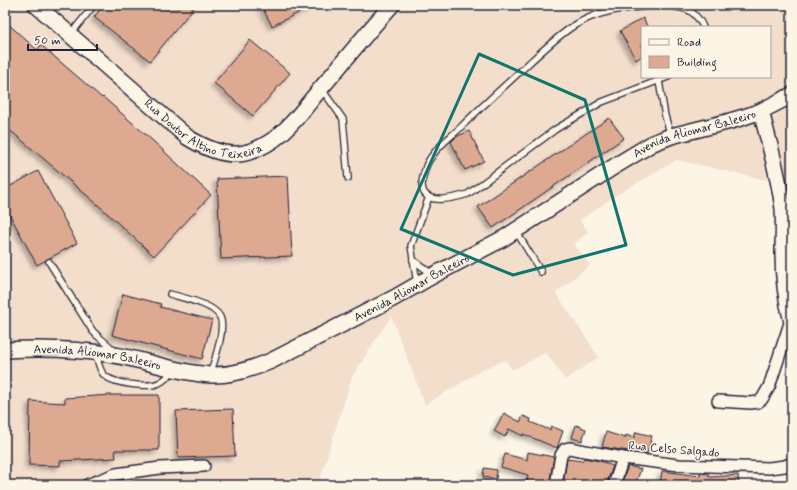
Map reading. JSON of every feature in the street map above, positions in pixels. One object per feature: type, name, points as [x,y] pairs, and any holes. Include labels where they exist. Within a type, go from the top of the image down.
[{"type":"main road","name":"Rua Doutor Altino Teixeira","points":[[36,5],[187,137],[203,147],[222,153],[240,154],[256,149],[273,140],[290,125],[392,5]]},
{"type":"main road","name":"Avenida Aliomar Baleeiro","points":[[5,350],[66,349],[95,352],[117,355],[174,369],[210,375],[243,371],[261,365],[417,286],[434,275],[481,251],[634,153],[671,136],[727,122],[761,111],[792,95]]},
{"type":"main road","points":[[761,111],[781,196],[784,226],[783,256],[792,321]]},
{"type":"street","points":[[718,401],[751,403],[758,402],[762,399],[769,387],[792,321]]},
{"type":"street","name":"Rua Celso Salgado","points":[[556,485],[560,459],[563,451],[568,448],[623,458],[679,465],[752,468],[786,466],[792,463]]},
{"type":"street","points":[[614,485],[623,458]]},
{"type":"street","points":[[87,485],[116,474],[160,468],[204,466]]},
{"type":"lane","points":[[70,35],[94,5]]},
{"type":"lane","points":[[666,78],[602,102],[556,129],[468,194],[453,199],[439,200],[429,197],[423,191],[422,182],[425,169],[432,156],[546,48],[574,25],[600,14],[657,5],[676,7],[689,11],[698,18],[702,26]]},
{"type":"lane","points":[[659,81],[665,116],[671,136]]},
{"type":"lane","points":[[321,88],[343,119],[348,178]]},
{"type":"lane","points":[[417,286],[411,246],[429,197]]},
{"type":"lane","points":[[516,230],[541,272]]},
{"type":"lane","points":[[413,260],[434,275]]},
{"type":"lane","points":[[49,262],[96,336],[113,349],[117,355]]},
{"type":"lane","points":[[170,294],[207,306],[221,318],[221,336],[210,375]]},
{"type":"lane","points":[[95,352],[101,372],[105,376],[117,382],[152,385],[165,379],[174,369]]},
{"type":"highlighted area","points":[[479,54],[585,100],[626,245],[513,275],[401,229]]},
{"type":"shaded area","points":[[5,5],[792,5],[792,186],[677,160],[615,196],[580,220],[588,232],[574,244],[590,265],[556,293],[599,357],[565,380],[546,353],[512,370],[505,360],[484,369],[425,405],[391,316],[352,377],[319,483],[321,485],[5,485]]},
{"type":"building","points":[[104,5],[196,5],[150,61],[94,17]]},
{"type":"building","points":[[261,5],[314,5],[272,26]]},
{"type":"building","points":[[643,18],[647,26],[641,26],[641,57],[636,60],[620,31]]},
{"type":"building","points":[[5,21],[37,50],[41,45],[102,98],[103,97],[211,195],[154,256],[97,204],[5,126]]},
{"type":"building","points":[[250,40],[290,73],[253,116],[214,83]]},
{"type":"building","points":[[609,118],[624,138],[493,228],[478,207]]},
{"type":"building","points":[[469,131],[484,161],[465,170],[451,142],[456,137]]},
{"type":"building","points":[[38,171],[77,243],[37,265],[5,206],[5,189]]},
{"type":"building","points":[[288,176],[292,256],[221,259],[217,179]]},
{"type":"building","points":[[123,294],[161,304],[160,307],[212,320],[202,359],[112,335]]},
{"type":"building","points":[[111,395],[159,395],[159,450],[115,450],[116,458],[60,461],[60,466],[29,465],[30,401],[65,403],[65,398]]},
{"type":"building","points":[[233,409],[235,456],[178,458],[176,411]]},
{"type":"building","points":[[504,413],[520,422],[523,416],[531,419],[530,422],[550,430],[551,426],[563,431],[557,448],[523,434],[523,436],[509,429],[505,437],[494,431]]},
{"type":"building","points":[[576,425],[586,429],[582,441],[572,438]]},
{"type":"building","points":[[606,432],[625,438],[626,435],[634,438],[636,432],[652,436],[647,454],[636,450],[635,452],[602,447]]},
{"type":"building","points":[[528,452],[554,457],[549,485],[527,482],[528,475],[501,467],[505,454],[527,460]]},
{"type":"building","points":[[584,458],[600,461],[613,466],[606,485],[563,485],[567,459],[582,461]]},
{"type":"building","points":[[628,466],[641,469],[635,485],[621,485]]},
{"type":"building","points":[[484,468],[497,470],[496,479],[483,477]]},
{"type":"building","points":[[662,471],[700,476],[700,473],[709,474],[709,477],[738,475],[739,485],[660,485]]}]
